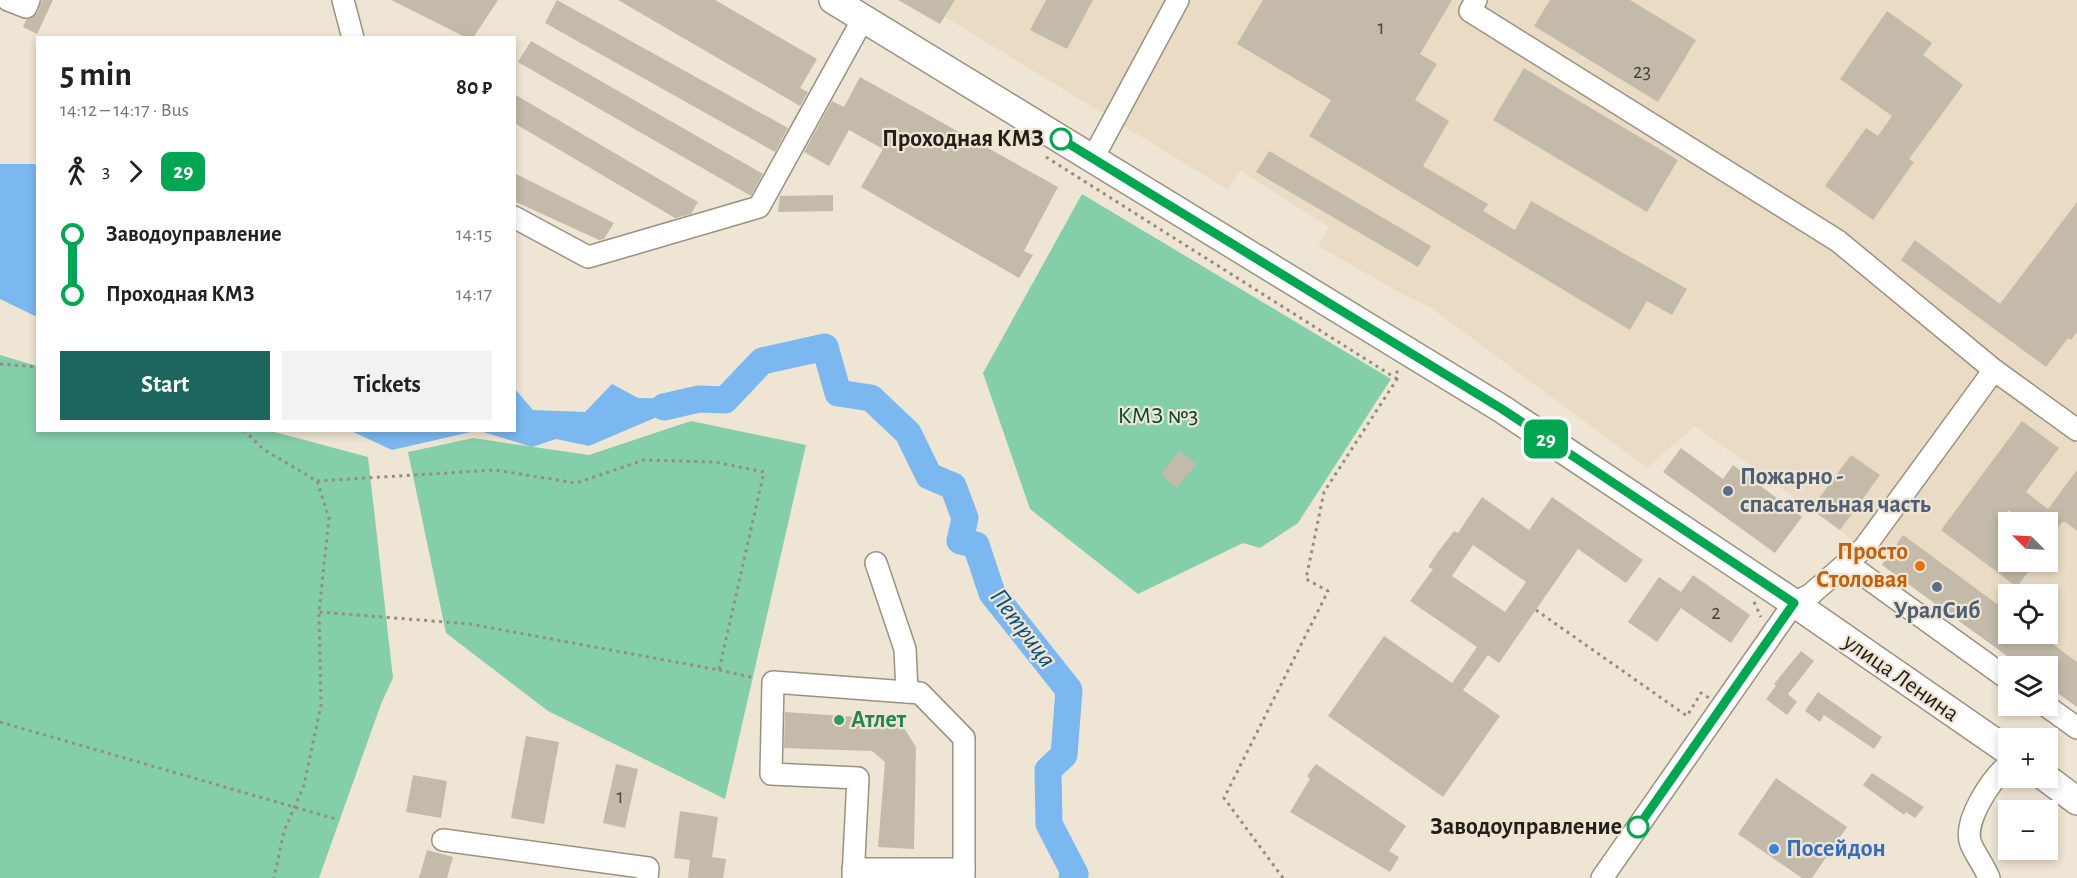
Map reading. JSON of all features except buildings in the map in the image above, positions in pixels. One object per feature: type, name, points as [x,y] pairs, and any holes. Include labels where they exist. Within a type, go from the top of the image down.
[{"type":"main road","name":"улица Ленина","points":[[833,0],[1502,409],[1794,603],[1998,744]]},
{"type":"main road","points":[[2058,787],[2077,801]]},
{"type":"street","points":[[8,0],[26,7],[29,0]]},
{"type":"street","points":[[343,0],[352,36]]},
{"type":"street","points":[[1093,158],[1178,0]]},
{"type":"street","points":[[1476,0],[1470,11],[1838,241],[1994,370],[2077,430]]},
{"type":"street","points":[[516,218],[588,257],[759,207],[863,19]]},
{"type":"street","points":[[1602,878],[1794,603],[1810,596],[1864,548],[1994,370]]},
{"type":"street","points":[[876,563],[905,649],[907,692]]},
{"type":"street","points":[[1848,564],[1998,672]]},
{"type":"street","points":[[773,682],[907,692],[920,693],[964,738],[964,874],[853,874],[858,778],[771,774],[773,682]]},
{"type":"street","points":[[2058,714],[2077,728]]},
{"type":"street","points":[[1989,878],[1970,842],[1972,815],[1998,776]]},
{"type":"street","points":[[443,840],[648,868],[647,878]]},
{"type":"path","points":[[1041,152],[1397,379]]},
{"type":"path","points":[[1283,878],[1224,798],[1328,591],[1305,579],[1324,492],[1397,379],[1397,360]]},
{"type":"path","points":[[0,364],[36,367]]},
{"type":"path","points":[[246,432],[263,449],[317,481],[495,470],[576,483],[644,460],[715,462],[764,472],[719,670]]},
{"type":"path","points":[[274,878],[284,831],[304,785],[321,705],[319,612],[329,518],[317,481]]},
{"type":"path","points":[[1536,610],[1687,716],[1701,693]]},
{"type":"path","points":[[319,612],[470,624],[773,682]]},
{"type":"path","points":[[0,722],[339,820]]},
{"type":"shaded area","points":[[917,0],[2077,0],[2077,707],[2058,693],[2058,656],[2007,656],[1882,565],[1883,562],[1864,548],[1695,426],[1647,468],[1430,307],[1402,294],[1318,246],[1329,227],[1241,171],[1227,189]]},
{"type":"green space","name":"КМЗ №3","points":[[1082,194],[1391,379],[1298,523],[1260,548],[1243,543],[1138,594],[1030,509],[983,373]]},
{"type":"green space","points":[[0,355],[36,366],[36,432],[275,432],[368,457],[393,678],[381,704],[319,878],[0,878]]},
{"type":"green space","points":[[691,421],[806,445],[725,799],[548,711],[446,633],[408,452],[473,438],[589,455]]},
{"type":"water","points":[[0,164],[34,164],[36,165],[36,317],[0,299]]},
{"type":"water","points":[[612,384],[638,398],[699,399],[589,446],[556,439],[532,447],[483,432],[516,432],[516,390],[533,410],[585,412]]},
{"type":"water","points":[[353,432],[471,432],[392,450]]},
{"type":"waterway","name":"Петрица","points":[[664,407],[699,399],[725,400],[762,361],[825,347],[838,393],[871,398],[908,433],[929,476],[953,486],[965,518],[960,541],[976,545],[992,593],[1069,690],[1064,755],[1048,770],[1049,824],[1075,874],[1072,878]]},
{"type":"bus line","name":"29","points":[[1061,139],[1502,409],[1794,603],[1638,827]]},
{"type":"place","name":"Проходная КМЗ","points":[[1061,139]]},
{"type":"place","name":"Пожарно - спасательная часть","points":[[1728,491]]},
{"type":"place","name":"Просто Столовая","points":[[1920,566]]},
{"type":"place","name":"УралСиб","points":[[1937,587]]},
{"type":"place","name":"Атлет","points":[[839,720]]},
{"type":"place","name":"Заводоуправление","points":[[1638,827]]},
{"type":"place","name":"Посейдон","points":[[1774,849]]}]
